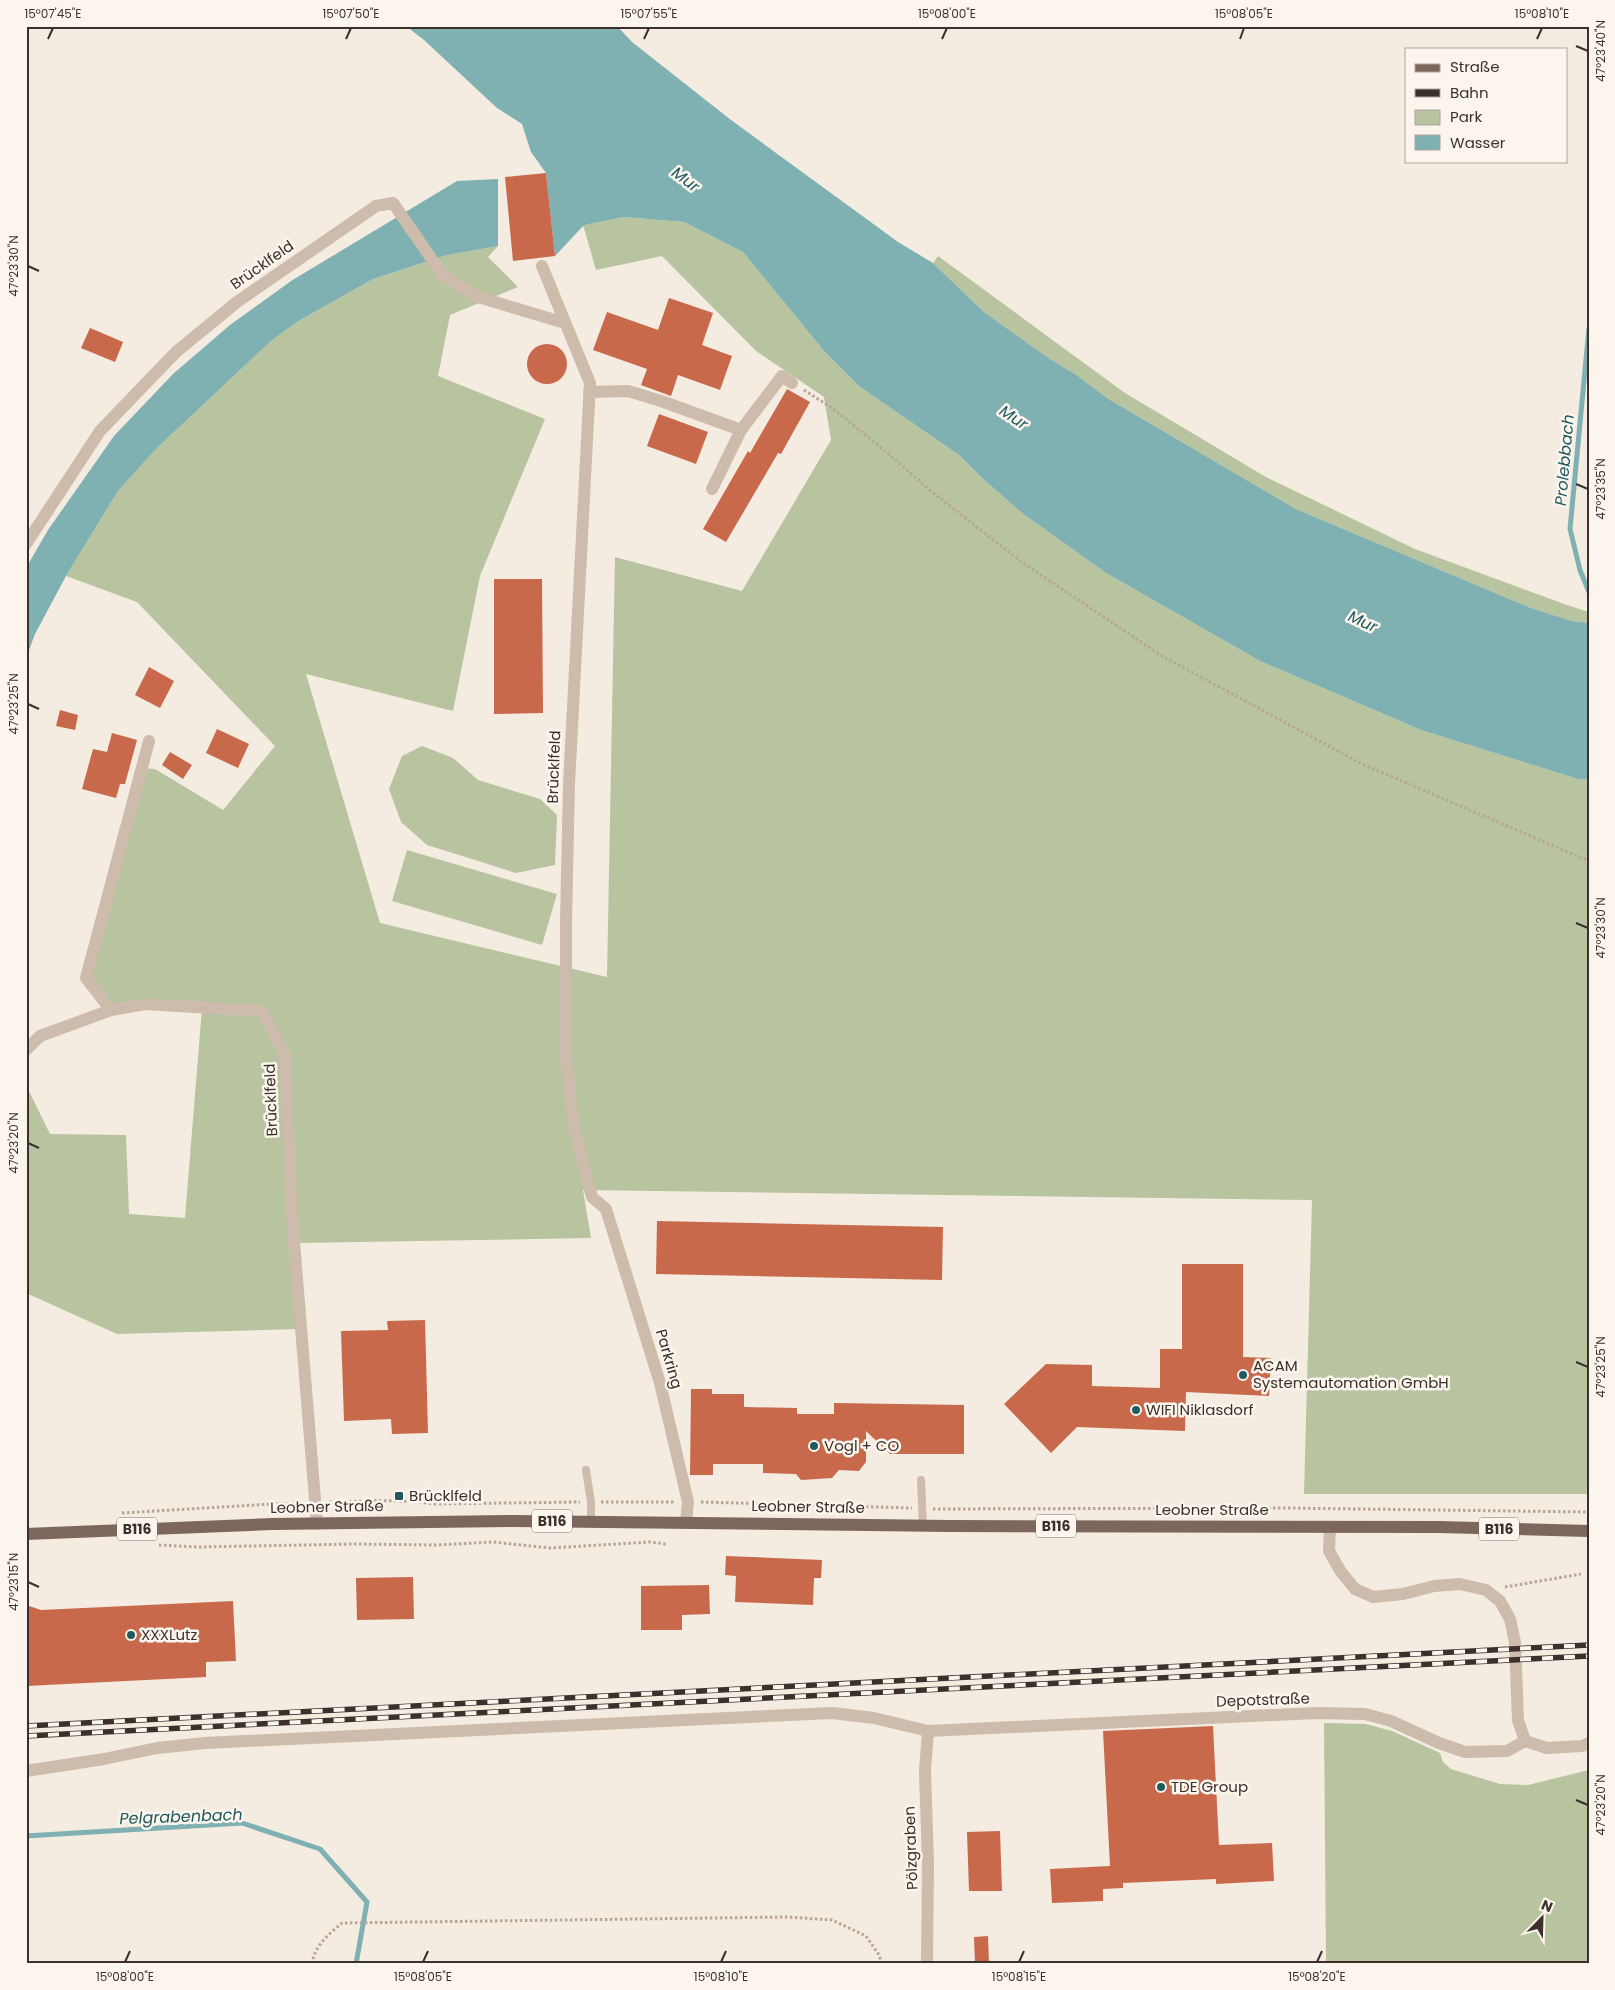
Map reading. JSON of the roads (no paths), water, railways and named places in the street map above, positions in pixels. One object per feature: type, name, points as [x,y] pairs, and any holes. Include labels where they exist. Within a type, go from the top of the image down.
[{"type":"main road","name":"Leobner Straße","points":[[26,1534],[317,1524],[591,1522],[922,1526],[1438,1527],[1589,1531]]},
{"type":"street","name":"Brücklfeld","points":[[26,544],[100,431],[176,352],[237,302],[376,206],[394,203],[442,274],[476,296],[565,323]]},
{"type":"street","name":"Brücklfeld","points":[[542,266],[590,383],[569,784],[566,1057],[574,1126],[592,1197],[606,1209]]},
{"type":"street","points":[[712,489],[741,430],[782,376],[792,383]]},
{"type":"street","points":[[589,392],[628,391],[741,430]]},
{"type":"street","points":[[111,1010],[86,978],[149,741]]},
{"type":"street","name":"Brücklfeld","points":[[26,1050],[40,1036],[111,1010],[145,1004],[262,1011],[285,1054],[292,1217],[317,1524]]},
{"type":"street","name":"Parkring","points":[[606,1209],[660,1383],[688,1502],[686,1522]]},
{"type":"street","points":[[1330,1527],[1329,1550],[1341,1572],[1355,1589],[1374,1597],[1403,1594],[1434,1586],[1460,1584],[1486,1590],[1500,1601],[1510,1619],[1515,1642],[1518,1720],[1525,1741],[1547,1748],[1582,1746],[1589,1743]]},
{"type":"street","name":"Depotstraße","points":[[26,1771],[157,1748],[205,1743],[832,1713],[874,1718],[928,1731],[1326,1714],[1365,1714],[1391,1721],[1439,1743],[1465,1752],[1508,1751],[1525,1741]]},
{"type":"street","name":"Pölzgraben","points":[[927,1964],[928,1862],[924,1772],[928,1731]]},
{"type":"lane","points":[[586,1470],[591,1502],[591,1522]]},
{"type":"lane","points":[[921,1480],[922,1526]]},
{"type":"water","name":"Mur","points":[[406,26],[617,26],[632,42],[731,120],[898,242],[933,263],[984,312],[1107,398],[1296,509],[1531,608],[1572,621],[1589,623],[1589,780],[1578,779],[1421,730],[1260,661],[1106,573],[1022,513],[959,455],[860,387],[824,351],[743,252],[684,222],[624,217],[584,225],[555,256],[546,173],[531,152],[522,124],[497,108],[424,40]]},
{"type":"water","points":[[498,179],[498,246],[447,255],[373,279],[297,322],[271,341],[157,448],[118,491],[66,576],[35,634],[26,658],[26,568],[48,530],[114,436],[173,374],[230,325],[291,281],[457,181]]},
{"type":"waterway","name":"Prolebbach","points":[[1589,328],[1570,529],[1580,570],[1589,592]]},
{"type":"waterway","name":"Pelgrabenbach","points":[[26,1836],[242,1823],[320,1849],[367,1902],[356,1964]]},
{"type":"railway","points":[[26,1726],[1589,1645]]},
{"type":"railway","points":[[26,1736],[1589,1656]]},
{"type":"place","name":"ACAM Systemautomation GmbH","points":[[1243,1375]]},
{"type":"place","name":"WIFI Niklasdorf","points":[[1136,1410]]},
{"type":"place","name":"Vogl + CO","points":[[814,1446]]},
{"type":"place","name":"Brücklfeld","points":[[399,1496]]},
{"type":"place","name":"XXXLutz","points":[[131,1635]]},
{"type":"place","name":"TDE Group","points":[[1161,1787]]}]
